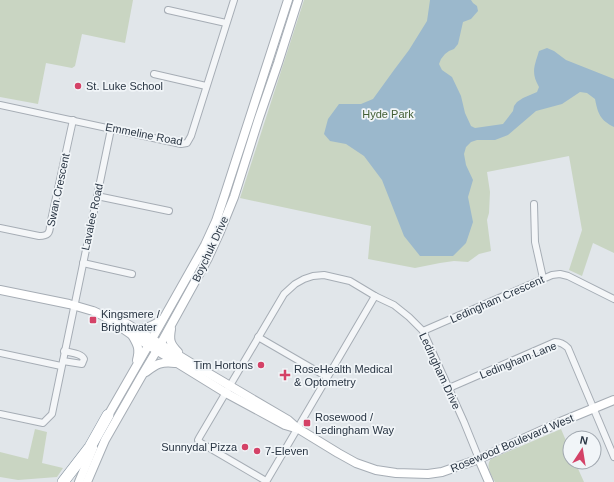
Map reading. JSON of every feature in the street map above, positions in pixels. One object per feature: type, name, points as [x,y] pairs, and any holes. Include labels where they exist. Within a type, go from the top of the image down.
[{"type":"highway","points":[[63,482],[90,447],[108,414]]},
{"type":"main road","name":"Boychuk Drive","points":[[79,482],[108,414],[205,245],[216,220],[288,0]]},
{"type":"main road","name":"Boychuk Drive","points":[[87,482],[105,440],[159,347],[208,258],[219,234],[231,204],[298,0]]},
{"type":"main road","points":[[0,290],[93,311],[159,347]]},
{"type":"main road","points":[[133,332],[147,328],[164,318]]},
{"type":"main road","points":[[172,323],[170,342],[172,347],[191,363]]},
{"type":"main road","points":[[132,373],[138,359],[139,352],[138,344],[133,332]]},
{"type":"main road","name":"Rosewood Boulevard West","points":[[159,347],[191,363],[228,389],[285,425],[297,428],[356,463],[376,470],[396,473],[412,474],[442,472],[479,459],[558,423],[614,400]]},
{"type":"main road","name":"Rosewood Boulevard West","points":[[159,347],[179,363],[228,389]]},
{"type":"main road","points":[[141,377],[151,367],[159,363],[166,361],[179,363]]},
{"type":"main road","points":[[479,459],[489,482]]},
{"type":"street","name":"Emmeline Road","points":[[0,105],[181,144],[187,143],[191,136],[234,0]]},
{"type":"street","points":[[168,10],[226,23]]},
{"type":"street","points":[[154,74],[206,86]]},
{"type":"street","name":"Swan Crescent","points":[[0,228],[39,236],[48,234],[50,231],[50,225],[73,120]]},
{"type":"street","name":"Lavalee Road","points":[[0,414],[43,423],[52,414],[111,129]]},
{"type":"street","points":[[97,196],[169,211]]},
{"type":"street","points":[[534,204],[535,242],[543,278]]},
{"type":"street","points":[[83,263],[132,274]]},
{"type":"street","name":"Ledingham Drive","points":[[266,482],[198,440],[284,294],[295,284],[304,279],[324,274],[350,281],[394,306],[409,317],[423,331],[479,459]]},
{"type":"street","name":"Ledingham Crescent","points":[[423,331],[552,275],[560,274],[580,281],[614,299]]},
{"type":"street","points":[[266,482],[375,296]]},
{"type":"street","points":[[258,337],[327,377]]},
{"type":"street","name":"Ledingham Lane","points":[[449,388],[555,342],[560,342],[565,344],[568,348],[594,409]]},
{"type":"street","points":[[0,353],[62,363],[82,364],[84,359],[81,355],[64,351]]},
{"type":"street","points":[[594,409],[614,457]]},
{"type":"green space","points":[[0,0],[133,0],[125,43],[82,34],[75,66],[72,68],[46,63],[38,104],[0,97]]},
{"type":"green space","name":"Hyde Park","points":[[304,0],[614,0],[614,253],[593,243],[582,276],[569,270],[582,230],[569,156],[487,172],[490,192],[489,213],[487,220],[491,251],[479,254],[468,262],[454,261],[415,268],[368,259],[371,226],[240,198]]},
{"type":"green space","points":[[35,429],[47,432],[42,463],[63,468],[57,477],[18,480],[0,477],[0,452],[28,459]]},
{"type":"green space","points":[[561,429],[562,470],[579,470],[584,482],[495,482],[490,473],[489,462],[491,459]]},
{"type":"water","points":[[430,0],[471,0],[477,6],[478,11],[471,19],[463,22],[458,44],[454,49],[445,54],[439,64],[442,70],[452,77],[461,96],[465,113],[471,126],[475,128],[503,124],[513,111],[517,102],[537,92],[539,87],[536,82],[534,70],[539,51],[547,48],[554,51],[566,60],[614,79],[614,127],[600,116],[595,99],[587,93],[580,92],[562,104],[536,111],[508,135],[495,140],[477,140],[471,142],[466,147],[464,154],[466,165],[473,180],[468,197],[473,222],[466,243],[453,256],[420,256],[404,236],[382,180],[364,156],[346,144],[330,141],[324,134],[328,119],[339,104],[361,104],[373,99],[409,50],[427,21]]},
{"type":"place","name":"St. Luke School","points":[[78,86]]},
{"type":"place","name":"Kingsmere / Brightwater","points":[[93,320]]},
{"type":"place","name":"Tim Hortons","points":[[261,365]]},
{"type":"place","name":"RoseHealth Medical & Optometry","points":[[285,375]]},
{"type":"place","name":"Rosewood / Ledingham Way","points":[[307,423]]},
{"type":"place","name":"Sunnydal Pizza","points":[[245,447]]},
{"type":"place","name":"7-Eleven","points":[[257,451]]}]
